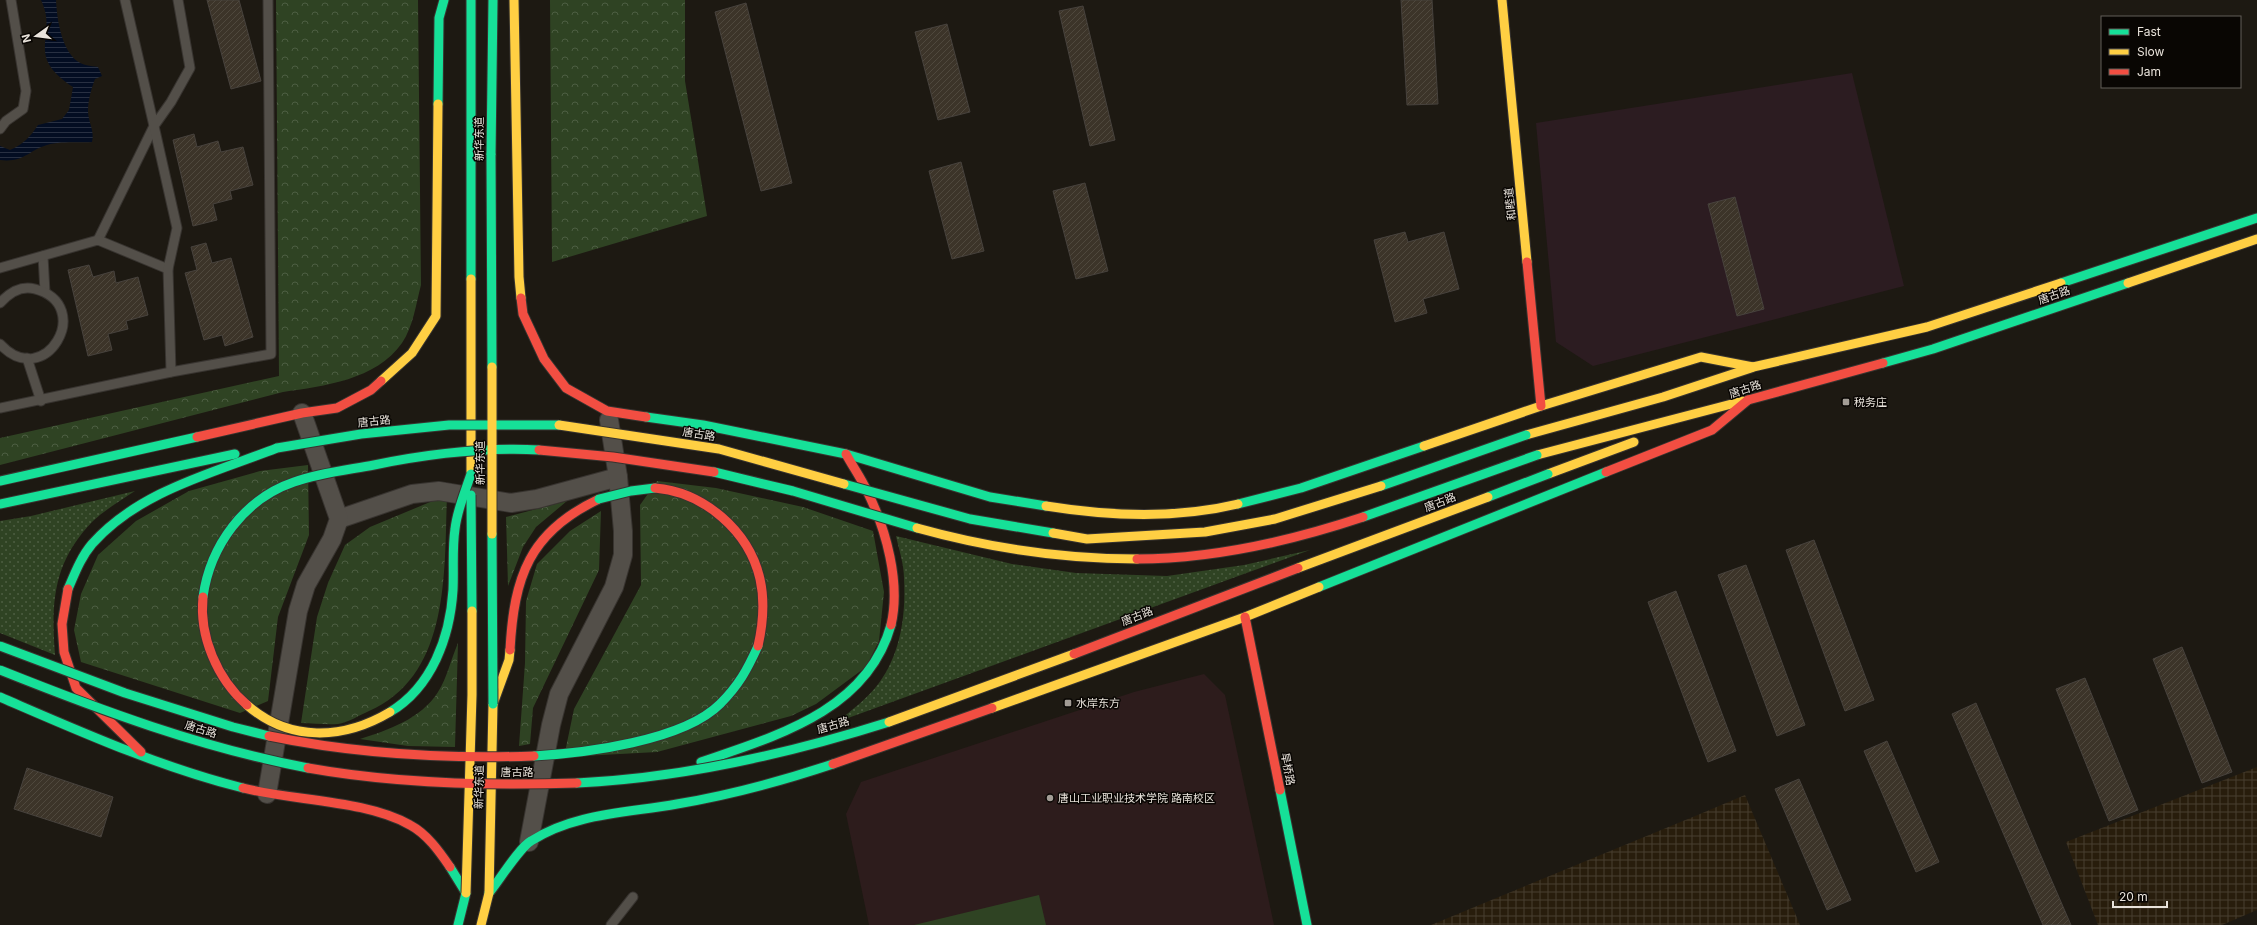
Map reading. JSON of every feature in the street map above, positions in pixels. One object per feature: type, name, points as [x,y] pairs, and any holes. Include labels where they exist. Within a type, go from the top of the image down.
[{"type":"main road","points":[[0,481],[302,413],[337,408],[371,390],[412,353],[436,316],[439,18],[444,0]]},
{"type":"main road","name":"新华东道","points":[[458,925],[466,893],[472,695],[470,156],[471,0]]},
{"type":"main road","name":"新华东道","points":[[481,925],[489,893],[493,704],[491,155],[493,0]]},
{"type":"main road","points":[[514,0],[519,277],[523,314],[544,359],[566,388],[607,411],[703,425],[846,454],[990,497],[1079,511],[1153,514],[1224,507],[1301,488],[1541,406],[1701,357],[1752,367]]},
{"type":"main road","name":"和睦道","points":[[1502,0],[1541,406]]},
{"type":"main road","name":"唐古路","points":[[0,504],[35,498],[202,460],[360,434],[449,425],[554,424],[719,449],[970,519],[1087,539],[1205,532],[1275,520],[1368,491],[1526,435],[1663,396],[1752,367],[1927,327],[2257,218]]},
{"type":"main road","name":"唐古路","points":[[1659,433],[1748,400],[1933,350],[2257,239]]},
{"type":"main road","points":[[471,474],[456,523],[452,604],[442,640],[430,672],[418,690],[402,704],[379,718],[354,729],[330,734],[306,733],[280,726],[262,717],[243,703],[222,676],[208,648],[202,613],[204,584],[212,557],[230,530],[254,506],[276,490],[311,476],[414,456],[459,451],[563,451],[609,455],[731,476],[973,543],[1061,556],[1152,559],[1244,549],[1317,531],[1537,455],[1748,400]]},
{"type":"main road","points":[[489,893],[529,842],[555,826],[590,817],[678,804],[765,786],[860,756],[1245,618],[1712,430],[1748,400]]},
{"type":"main road","name":"唐古路","points":[[0,670],[148,725],[214,746],[344,774],[438,783],[514,785],[567,784],[663,774],[761,758],[861,730],[969,693],[1644,438]]},
{"type":"main road","points":[[148,760],[76,688],[64,652],[62,624],[68,590],[80,563],[92,544],[126,513],[168,490],[277,448]]},
{"type":"main road","points":[[663,774],[764,741],[811,719],[844,696],[868,673],[883,648],[892,623],[894,591],[887,552],[873,504],[846,454]]},
{"type":"main road","points":[[0,646],[159,705],[262,735],[339,749],[437,758],[583,753],[668,732],[692,722],[719,705],[743,678],[754,656],[764,629],[764,605],[756,564],[746,542],[733,525],[706,504],[661,488],[629,490],[578,509],[553,527],[532,553],[519,585],[512,613],[509,660],[493,704]]},
{"type":"main road","name":"旱桥路","points":[[1245,618],[1307,925]]},
{"type":"main road","points":[[0,698],[148,760],[267,794],[382,814],[412,826],[438,849],[466,893]]},
{"type":"street","points":[[438,0],[439,18]]},
{"type":"street","points":[[529,842],[551,725],[559,694],[614,587],[623,555],[623,531],[618,477],[607,411]]},
{"type":"street","points":[[267,794],[298,611],[306,585],[332,538],[339,519],[302,413]]},
{"type":"street","points":[[339,519],[412,494],[439,491],[511,503],[537,499],[618,477]]},
{"type":"lane","points":[[0,129],[3,122],[23,109],[26,91],[11,0]]},
{"type":"lane","points":[[125,0],[177,228],[168,269],[171,372]]},
{"type":"lane","points":[[98,240],[154,126],[171,102],[190,68],[178,0]]},
{"type":"lane","points":[[0,408],[41,401],[171,372],[270,354],[268,0]]},
{"type":"lane","points":[[0,268],[98,240],[168,269]]},
{"type":"lane","points":[[43,256],[45,292]]},
{"type":"lane","points":[[0,303],[14,291],[24,288],[45,292],[54,299],[61,309],[64,320],[63,332],[58,343],[50,351],[39,357],[28,358],[12,354],[0,344]]},
{"type":"lane","points":[[28,358],[41,401]]},
{"type":"lane","points":[[610,925],[633,897]]},
{"type":"shaded area","points":[[1852,73],[1904,286],[1593,366],[1556,342],[1536,123]]},
{"type":"shaded area","name":"唐山工业职业技术学院 路南校区","points":[[1204,674],[1225,695],[1274,925],[869,925],[846,814],[861,782],[1134,692]]},
{"type":"shaded area","points":[[2257,767],[2257,910],[2222,925],[2098,925],[2066,842]]},
{"type":"shaded area","points":[[1745,795],[1800,925],[1431,925],[1700,814]]},
{"type":"green space","points":[[276,0],[418,0],[421,285],[414,315],[406,337],[391,355],[378,365],[364,373],[348,379],[332,384],[283,392],[0,465],[0,438],[279,376]]},
{"type":"green space","points":[[550,0],[685,0],[685,81],[707,216],[552,262]]},
{"type":"green space","points":[[308,465],[309,535],[278,617],[268,701],[240,713],[81,662],[74,630],[81,594],[98,555],[136,521],[189,491],[260,471]]},
{"type":"green space","points":[[657,481],[716,488],[803,507],[873,531],[884,592],[879,641],[866,667],[816,704],[791,716],[657,752],[564,757],[574,709],[641,585],[640,505]]},
{"type":"green space","points":[[135,491],[93,521],[80,536],[62,567],[55,600],[55,655],[0,633],[0,521],[31,516]]},
{"type":"green space","points":[[447,495],[443,587],[438,618],[429,647],[415,673],[396,694],[369,711],[349,721],[333,724],[301,723],[317,617],[328,583],[345,545],[370,527]]},
{"type":"green space","points":[[567,501],[536,527],[523,547],[508,586],[506,517]]},
{"type":"green space","points":[[601,511],[599,570],[533,708],[530,744],[519,746],[525,663],[526,601],[537,564],[570,531]]},
{"type":"green space","points":[[896,536],[1012,564],[1076,573],[1167,576],[1244,565],[1310,550],[837,722],[865,699],[879,683],[897,646],[903,619],[904,573]]},
{"type":"green space","points":[[458,643],[455,747],[408,746],[360,739],[393,727],[423,709],[438,692],[444,681]]},
{"type":"green space","points":[[1039,895],[1046,925],[914,925]]},
{"type":"water","points":[[41,0],[56,0],[57,16],[67,49],[77,61],[98,67],[102,76],[95,79],[89,103],[88,115],[93,134],[92,142],[52,144],[41,147],[15,160],[0,160],[0,146],[10,150],[15,148],[26,140],[38,125],[62,119],[69,110],[73,87],[58,75],[49,65],[45,45],[47,25]]},
{"type":"building","points":[[207,0],[239,0],[261,81],[231,89]]},
{"type":"building","points":[[1401,0],[1432,0],[1438,104],[1407,105]]},
{"type":"building","points":[[746,3],[792,183],[761,191],[715,12]]},
{"type":"building","points":[[1083,6],[1115,140],[1090,146],[1059,11]]},
{"type":"building","points":[[947,24],[970,112],[938,120],[915,32]]},
{"type":"building","points":[[194,134],[197,147],[218,141],[221,152],[243,147],[253,185],[230,191],[232,199],[213,204],[217,220],[193,226],[173,140]]},
{"type":"building","points":[[961,162],[984,251],[952,259],[929,171]]},
{"type":"building","points":[[1085,183],[1108,271],[1076,279],[1053,191]]},
{"type":"building","points":[[1735,197],[1764,309],[1737,316],[1708,204]]},
{"type":"building","points":[[1405,232],[1408,242],[1444,232],[1459,289],[1423,299],[1427,313],[1395,322],[1374,240]]},
{"type":"building","points":[[206,243],[212,263],[231,258],[253,337],[225,346],[222,335],[204,340],[185,273],[197,270],[191,247]]},
{"type":"building","points":[[89,265],[93,277],[114,271],[116,283],[138,277],[148,315],[126,321],[128,329],[108,334],[112,350],[88,356],[68,270]]},
{"type":"building","points":[[1814,540],[1874,700],[1845,711],[1786,550]]},
{"type":"building","points":[[1746,565],[1805,725],[1777,736],[1718,575]]},
{"type":"building","points":[[1676,591],[1736,751],[1708,762],[1648,602]]},
{"type":"building","points":[[2182,647],[2232,772],[2202,783],[2153,659]]},
{"type":"building","points":[[2085,678],[2138,810],[2109,821],[2056,689]]},
{"type":"building","points":[[1976,703],[2071,925],[2043,925],[1952,714]]},
{"type":"building","points":[[1887,741],[1939,862],[1916,872],[1864,751]]},
{"type":"building","points":[[27,768],[113,797],[101,837],[14,809]]},
{"type":"building","points":[[1799,779],[1851,900],[1827,910],[1775,789]]},
{"type":"traffic: fast","points":[[438,104],[439,18],[444,0]]},
{"type":"traffic: fast","points":[[471,0],[471,279]]},
{"type":"traffic: fast","points":[[491,155],[493,0]]},
{"type":"traffic: fast","points":[[491,155],[492,367]]},
{"type":"traffic: fast","points":[[2061,283],[2257,218]]},
{"type":"traffic: fast","points":[[1883,363],[1933,349],[2128,283]]},
{"type":"traffic: fast","points":[[646,417],[703,425],[846,454],[990,497],[1046,506]]},
{"type":"traffic: fast","points":[[277,448],[361,434],[449,425],[559,425]]},
{"type":"traffic: fast","points":[[1381,486],[1526,435]]},
{"type":"traffic: fast","points":[[0,481],[197,437]]},
{"type":"traffic: fast","points":[[1238,504],[1301,488],[1424,446]]},
{"type":"traffic: fast","points":[[68,589],[81,560],[92,544],[111,526],[132,510],[154,497],[203,475],[277,448]]},
{"type":"traffic: fast","points":[[203,597],[213,560],[232,527],[245,512],[260,500],[276,490],[294,482],[333,472],[456,452],[518,449],[539,450]]},
{"type":"traffic: fast","points":[[0,504],[235,454]]},
{"type":"traffic: fast","points":[[1363,517],[1537,455]]},
{"type":"traffic: fast","points":[[714,472],[793,491],[917,528]]},
{"type":"traffic: fast","points":[[1319,587],[1606,472]]},
{"type":"traffic: fast","points":[[390,712],[405,702],[428,675],[443,643],[448,625],[453,590],[454,537],[456,522],[471,474]]},
{"type":"traffic: fast","points":[[1488,497],[1548,474]]},
{"type":"traffic: fast","points":[[844,484],[970,519],[1053,533]]},
{"type":"traffic: fast","points":[[599,499],[631,491],[655,488]]},
{"type":"traffic: fast","points":[[471,495],[472,611]]},
{"type":"traffic: fast","points":[[492,534],[493,704]]},
{"type":"traffic: fast","points":[[701,762],[759,742],[788,730],[815,716],[840,699],[862,679],[879,655],[891,625]]},
{"type":"traffic: fast","points":[[0,646],[125,693],[233,727],[269,736]]},
{"type":"traffic: fast","points":[[534,756],[579,752],[632,743],[658,736],[703,717],[727,697],[742,677],[758,646]]},
{"type":"traffic: fast","points":[[0,670],[113,713],[190,739],[268,760],[308,768]]},
{"type":"traffic: fast","points":[[0,697],[150,759],[181,770],[243,788]]},
{"type":"traffic: fast","points":[[577,783],[656,776],[735,763],[851,734],[889,722]]},
{"type":"traffic: fast","points":[[489,893],[515,857],[526,845],[548,832],[565,825],[602,815],[677,804],[737,792],[833,764]]},
{"type":"traffic: fast","points":[[1280,790],[1307,925]]},
{"type":"traffic: fast","points":[[450,867],[466,893],[458,925]]},
{"type":"traffic: slow","points":[[514,0],[519,277],[521,298]]},
{"type":"traffic: slow","points":[[1502,0],[1527,262]]},
{"type":"traffic: slow","points":[[381,381],[412,353],[436,316],[438,104]]},
{"type":"traffic: slow","points":[[2128,283],[2257,239]]},
{"type":"traffic: slow","points":[[471,279],[471,474]]},
{"type":"traffic: slow","points":[[1753,367],[1927,327],[2061,283]]},
{"type":"traffic: slow","points":[[1424,446],[1541,406],[1701,357],[1753,367]]},
{"type":"traffic: slow","points":[[492,367],[492,534]]},
{"type":"traffic: slow","points":[[1526,435],[1663,397],[1751,368]]},
{"type":"traffic: slow","points":[[1537,455],[1743,401]]},
{"type":"traffic: slow","points":[[559,425],[719,449],[844,484]]},
{"type":"traffic: slow","points":[[1548,474],[1634,442]]},
{"type":"traffic: slow","points":[[1053,533],[1087,539],[1205,532],[1275,519],[1381,486]]},
{"type":"traffic: slow","points":[[1298,568],[1488,497]]},
{"type":"traffic: slow","points":[[1046,506],[1118,514],[1166,514],[1214,509],[1238,504]]},
{"type":"traffic: slow","points":[[917,528],[998,547],[1026,551],[1081,557],[1137,559]]},
{"type":"traffic: slow","points":[[992,708],[1245,617],[1319,587]]},
{"type":"traffic: slow","points":[[466,893],[472,695],[472,611]]},
{"type":"traffic: slow","points":[[481,925],[489,893],[493,704],[509,660],[510,650]]},
{"type":"traffic: slow","points":[[889,722],[1074,654]]},
{"type":"traffic: slow","points":[[247,705],[263,717],[280,726],[298,731],[317,733],[335,732],[354,728],[390,712]]},
{"type":"traffic: jam","points":[[1527,262],[1541,406]]},
{"type":"traffic: jam","points":[[521,298],[523,314],[544,359],[566,388],[607,411],[646,417]]},
{"type":"traffic: jam","points":[[1748,400],[1883,363]]},
{"type":"traffic: jam","points":[[197,437],[302,413],[337,408],[371,390],[381,381]]},
{"type":"traffic: jam","points":[[1606,472],[1712,430],[1748,400]]},
{"type":"traffic: jam","points":[[539,450],[613,457],[714,472]]},
{"type":"traffic: jam","points":[[846,454],[867,491],[886,539],[893,574],[894,609],[891,625]]},
{"type":"traffic: jam","points":[[655,488],[673,491],[691,497],[707,506],[722,517],[735,530],[746,545],[754,561],[762,587],[763,612],[758,646]]},
{"type":"traffic: jam","points":[[510,650],[516,600],[521,579],[530,560],[541,542],[556,526],[575,512],[599,499]]},
{"type":"traffic: jam","points":[[1137,559],[1195,556],[1252,547],[1308,534],[1363,517]]},
{"type":"traffic: jam","points":[[1074,654],[1298,568]]},
{"type":"traffic: jam","points":[[68,589],[62,624],[64,652],[76,688],[141,752]]},
{"type":"traffic: jam","points":[[203,597],[204,627],[212,656],[227,683],[247,705]]},
{"type":"traffic: jam","points":[[1245,617],[1280,790]]},
{"type":"traffic: jam","points":[[833,764],[992,708]]},
{"type":"traffic: jam","points":[[269,736],[335,747],[401,754],[467,757],[534,756]]},
{"type":"traffic: jam","points":[[308,768],[375,778],[442,783],[577,783]]},
{"type":"traffic: jam","points":[[243,788],[373,810],[392,817],[410,825],[422,833],[437,849],[450,867]]},
{"type":"place","name":"税务庄","points":[[1846,402]]},
{"type":"place","name":"水岸东方","points":[[1068,703]]},
{"type":"place","name":"唐山工业职业技术学院 路南校区","points":[[1050,798]]}]
